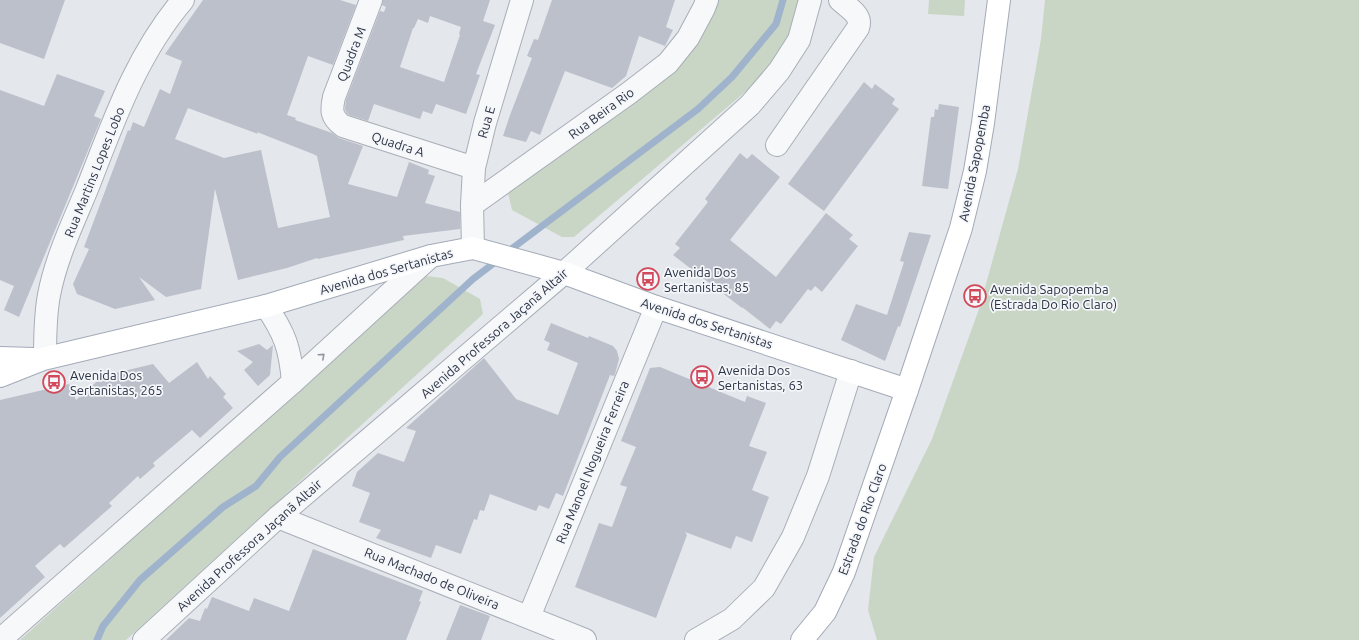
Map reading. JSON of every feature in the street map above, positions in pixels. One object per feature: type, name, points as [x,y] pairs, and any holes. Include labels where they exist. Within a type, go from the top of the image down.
[{"type":"main road","name":"Avenida Sapopemba","points":[[907,390],[961,228],[975,171],[983,123],[999,0]]},
{"type":"main road","name":"Avenida dos Sertanistas","points":[[0,376],[44,359],[266,306],[431,256],[480,250],[564,273],[656,307],[907,390]]},
{"type":"main road","name":"Avenida dos Sertanistas","points":[[0,358],[44,359]]},
{"type":"main road","name":"Estrada do Rio Claro","points":[[802,640],[825,612],[844,572],[907,390]]},
{"type":"street","name":"Rua Martins Lopes Lobo","points":[[44,359],[49,294],[58,260],[125,95],[147,50],[171,14],[183,0]]},
{"type":"street","name":"Quadra M","points":[[332,108],[334,97],[371,0]]},
{"type":"street","name":"Rua E","points":[[480,250],[472,205],[474,168],[485,123],[522,0]]},
{"type":"street","name":"Rua Beira Rio","points":[[472,205],[629,93],[668,63],[688,38],[707,0]]},
{"type":"street","name":"Avenida Professora Jaçanã Altair","points":[[144,640],[278,517],[564,273],[750,105],[779,71],[799,40],[810,0]]},
{"type":"street","points":[[777,144],[860,24],[857,15],[840,0]]},
{"type":"street","name":"Quadra A","points":[[332,108],[333,116],[336,121],[343,126],[474,168]]},
{"type":"street","points":[[0,640],[293,382],[431,256]]},
{"type":"street","points":[[266,306],[279,324],[287,344],[291,360],[293,382]]},
{"type":"street","name":"Rua Manoel Nogueira Ferreira","points":[[529,617],[656,307]]},
{"type":"street","points":[[696,640],[732,619],[764,588],[793,537],[818,476],[851,371]]},
{"type":"street","name":"Rua Machado de Oliveira","points":[[278,517],[585,640]]},
{"type":"green space","points":[[717,0],[799,0],[795,19],[788,37],[778,55],[751,87],[574,237],[562,237],[512,210],[507,188],[681,64]]},
{"type":"green space","points":[[929,0],[965,0],[964,16],[928,14]]},
{"type":"green space","points":[[1045,0],[1359,0],[1359,640],[877,640],[868,610],[874,557],[932,439],[979,309],[1018,169],[1041,39]]},
{"type":"green space","points":[[426,276],[443,278],[480,299],[483,314],[126,640],[20,640]]},
{"type":"building","points":[[0,0],[65,0],[44,59],[0,43]]},
{"type":"building","points":[[203,0],[340,0],[356,5],[333,65],[308,56],[287,115],[296,118],[295,120],[332,133],[339,138],[363,146],[348,184],[397,197],[409,162],[429,170],[428,174],[435,176],[425,203],[460,212],[460,229],[403,236],[404,240],[317,258],[287,268],[238,280],[215,189],[201,289],[166,297],[139,277],[155,300],[115,309],[77,294],[73,284],[89,249],[84,247],[128,130],[130,131],[133,122],[144,127],[160,89],[170,94],[182,61],[165,54]],"holes":[[[188,108],[258,134],[257,132],[317,156],[330,217],[278,228],[261,150],[224,158],[175,139]]]},
{"type":"building","points":[[383,0],[490,0],[483,21],[495,25],[476,74],[480,75],[466,114],[436,104],[432,114],[423,111],[420,119],[374,104],[368,121],[349,115],[346,112],[346,100],[380,11],[384,12],[386,7],[382,5]],"holes":[[[430,16],[461,27],[460,35],[444,82],[400,67],[413,28],[418,19],[428,23]]]},
{"type":"building","points":[[552,0],[675,0],[666,27],[673,30],[665,46],[639,36],[626,76],[612,88],[565,71],[540,135],[531,131],[526,142],[503,136],[532,58],[527,56],[534,39],[538,40]]},
{"type":"building","points":[[57,74],[105,91],[94,116],[101,119],[19,317],[4,310],[14,286],[0,280],[0,90],[44,106]]},
{"type":"building","points":[[864,82],[872,89],[875,84],[895,99],[892,104],[899,109],[824,211],[788,184]]},
{"type":"building","points":[[939,104],[959,107],[948,189],[922,186],[931,117],[934,117],[935,109],[938,110]]},
{"type":"building","points":[[740,153],[747,159],[752,154],[780,177],[730,240],[776,277],[826,213],[853,235],[849,239],[858,246],[822,292],[815,286],[811,291],[808,289],[781,324],[776,321],[770,329],[673,255],[680,248],[675,244],[708,202],[705,199]]},
{"type":"building","points":[[909,232],[931,235],[900,327],[898,326],[885,361],[841,340],[856,304],[887,315],[904,262],[900,261]]},
{"type":"building","points":[[551,323],[613,346],[617,351],[619,359],[614,376],[610,375],[563,496],[556,493],[549,509],[539,505],[536,511],[490,494],[484,511],[480,510],[477,520],[474,519],[461,554],[436,545],[431,558],[376,538],[381,530],[359,522],[370,493],[352,486],[357,472],[378,453],[404,462],[416,431],[406,428],[484,358],[516,399],[558,415],[578,363],[547,350],[550,343],[544,340]]},
{"type":"building","points":[[259,344],[267,350],[273,345],[270,375],[258,386],[244,370],[253,362],[237,351]]},
{"type":"building","points":[[197,362],[208,379],[210,376],[226,394],[223,397],[233,408],[200,438],[192,430],[153,463],[155,466],[140,479],[138,476],[109,503],[112,506],[64,548],[60,544],[35,566],[45,577],[0,618],[0,400],[69,384],[76,400],[103,376],[153,364],[169,383]]},
{"type":"building","points":[[660,367],[745,402],[747,396],[766,403],[749,446],[767,452],[752,490],[769,497],[752,542],[736,536],[731,549],[685,532],[687,535],[656,618],[575,587],[599,523],[612,527],[627,487],[620,485],[636,447],[621,441],[650,368]]},
{"type":"building","points":[[313,549],[423,591],[419,601],[421,602],[406,640],[166,640],[189,618],[200,621],[205,608],[207,609],[212,597],[249,611],[254,598],[289,611]]},
{"type":"building","points":[[460,605],[490,616],[481,640],[446,640]]},
{"type":"waterway","points":[[506,253],[698,109],[732,77],[776,24],[783,0]]},
{"type":"waterway","points":[[97,640],[103,626],[140,580],[223,507],[256,486],[280,457],[473,279],[498,260]]},
{"type":"place","name":"Avenida Dos Sertanistas, 85","points":[[648,279]]},
{"type":"place","name":"Avenida Sapopemba (Estrada Do Rio Claro)","points":[[975,296]]},
{"type":"place","name":"Avenida Dos Sertanistas, 63","points":[[702,377]]},
{"type":"place","name":"Avenida Dos Sertanistas, 265","points":[[54,382]]}]
